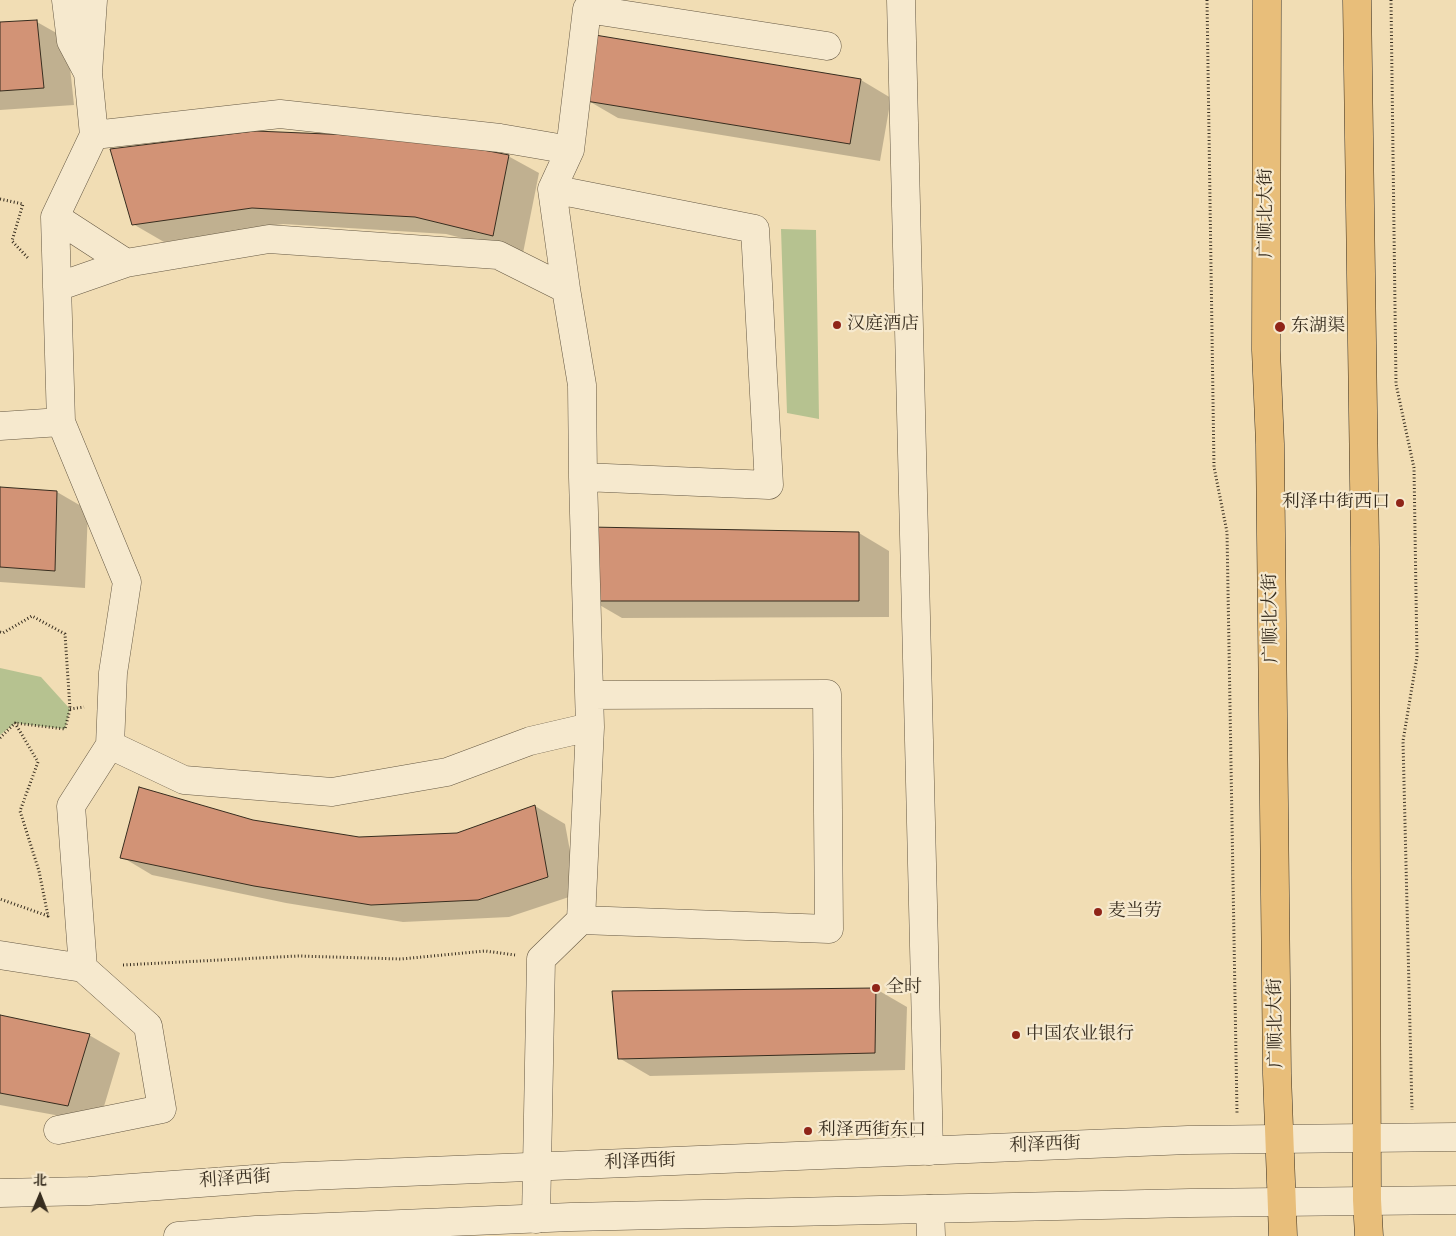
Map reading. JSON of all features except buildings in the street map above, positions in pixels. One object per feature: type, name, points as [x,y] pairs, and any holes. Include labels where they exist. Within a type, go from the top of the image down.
[{"type":"main road","name":"广顺北大街","points":[[1267,0],[1266,350],[1270,444],[1277,1074],[1283,1236]]},
{"type":"main road","points":[[1357,0],[1365,547],[1367,1200],[1369,1236]]},
{"type":"street","points":[[66,0],[71,41],[88,74]]},
{"type":"street","points":[[83,968],[71,806],[110,745],[113,673],[127,582],[61,422],[55,217],[94,135],[88,74],[93,0]]},
{"type":"street","points":[[901,0],[929,1151]]},
{"type":"street","points":[[536,1219],[541,959],[581,920],[590,726],[582,385],[552,189],[570,150],[587,9],[827,46]]},
{"type":"street","points":[[94,135],[280,114],[500,138],[570,150]]},
{"type":"street","points":[[552,189],[755,229],[769,484],[583,477]]},
{"type":"street","points":[[55,217],[126,263]]},
{"type":"street","points":[[57,287],[126,263],[269,239],[498,255],[566,289]]},
{"type":"street","points":[[0,426],[61,422]]},
{"type":"street","points":[[581,920],[828,929],[826,694],[590,695]]},
{"type":"street","points":[[110,745],[184,780],[332,792],[447,772],[530,741],[590,726]]},
{"type":"street","points":[[0,955],[83,968],[148,1026],[162,1109],[58,1130]]},
{"type":"street","name":"利泽西街","points":[[0,1193],[89,1191],[283,1177],[1188,1140],[1456,1138]]},
{"type":"street","points":[[178,1236],[256,1230],[536,1219],[1282,1201],[1456,1200]]},
{"type":"street","points":[[930,1209],[931,1236]]},
{"type":"path","points":[[1207,0],[1214,467],[1227,532],[1237,1140]]},
{"type":"path","points":[[1391,0],[1396,384],[1414,468],[1418,657],[1403,741],[1413,1138]]},
{"type":"path","points":[[0,199],[23,204],[12,241],[57,287]]},
{"type":"path","points":[[0,632],[3,633],[32,616],[65,634],[70,709],[65,729],[15,723]]},
{"type":"path","points":[[0,738],[15,723]]},
{"type":"path","points":[[0,899],[48,916],[39,870],[20,811],[38,762],[15,723]]},
{"type":"path","points":[[83,968],[298,956],[401,959],[484,951],[541,959]]},
{"type":"green space","points":[[781,229],[816,230],[819,419],[787,413]]},
{"type":"green space","points":[[0,668],[41,677],[70,709],[65,729],[15,723],[0,735]]},
{"type":"place","name":"汉庭酒店","points":[[837,325]]},
{"type":"place","name":"东湖渠","points":[[1280,327]]},
{"type":"place","name":"利泽中街西口","points":[[1400,503]]},
{"type":"place","name":"麦当劳","points":[[1098,912]]},
{"type":"place","name":"全时","points":[[876,988]]},
{"type":"place","name":"中国农业银行","points":[[1016,1035]]},
{"type":"place","name":"利泽西街东口","points":[[808,1131]]}]
